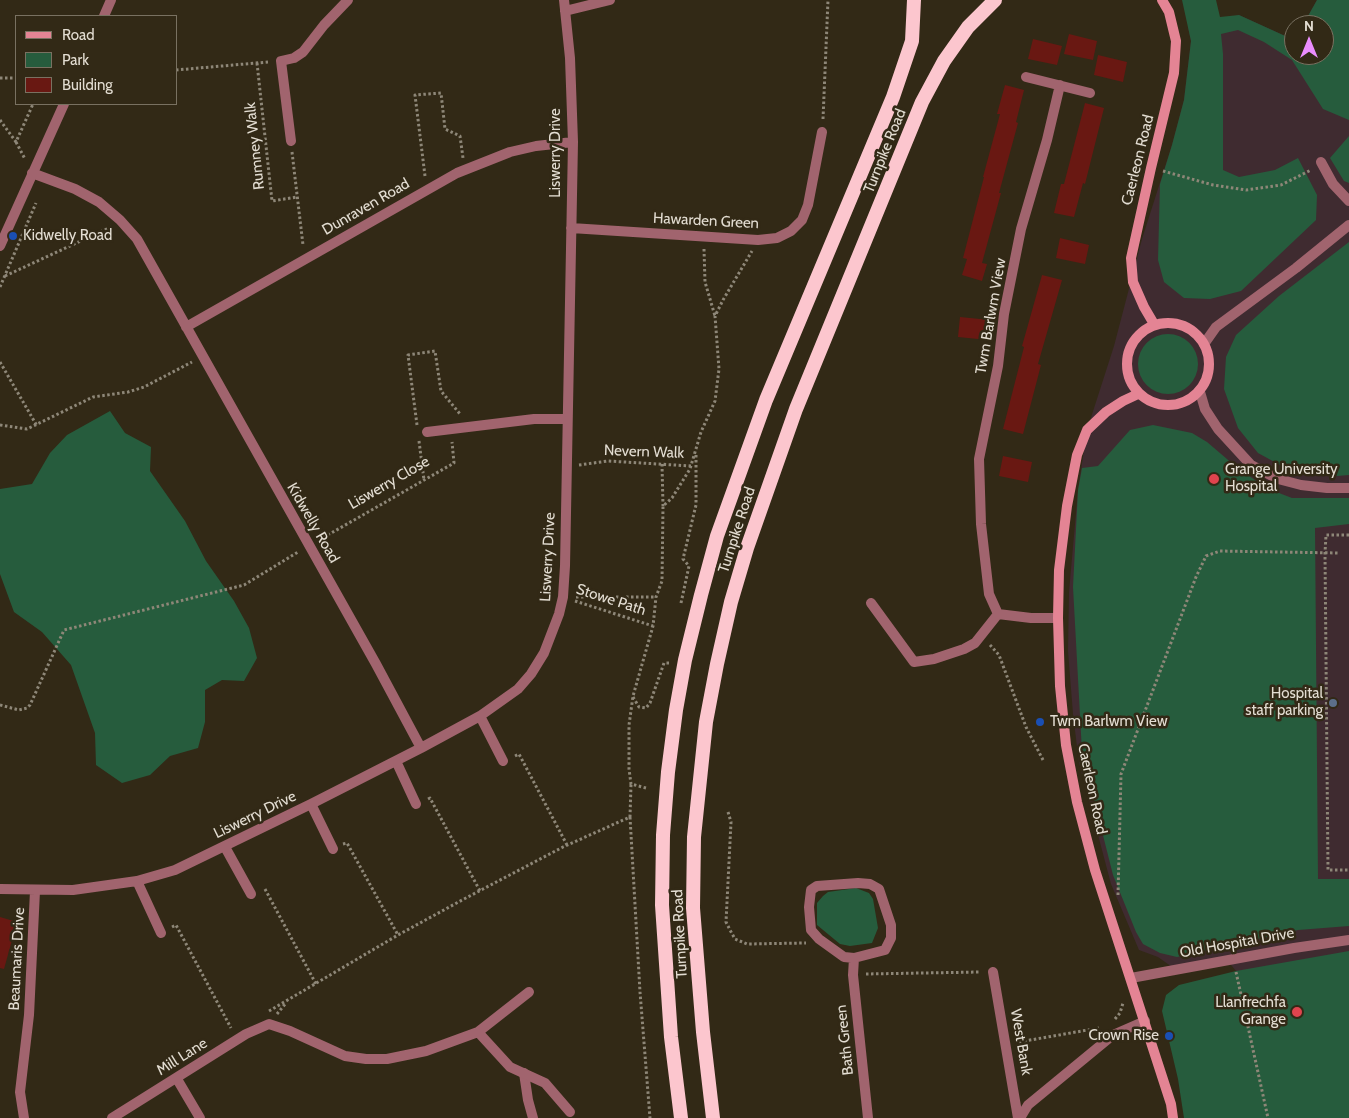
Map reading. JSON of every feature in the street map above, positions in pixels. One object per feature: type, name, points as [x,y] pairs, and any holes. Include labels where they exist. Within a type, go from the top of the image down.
[{"type":"highway","name":"Turnpike Road","points":[[681,1118],[671,1037],[662,905],[663,845],[668,772],[685,660],[717,536],[766,400],[893,97],[912,41],[914,0]]},
{"type":"highway","name":"Turnpike Road","points":[[713,1118],[703,1032],[693,908],[694,837],[706,722],[731,602],[747,548],[796,409],[922,102],[944,61],[963,34],[995,0]]},
{"type":"main road","name":"Caerleon Road","points":[[1154,324],[1133,282],[1131,258],[1150,168],[1174,73],[1176,41],[1169,12],[1162,0]]},
{"type":"main road","points":[[1154,324],[1177,324],[1190,329],[1201,339],[1208,351],[1210,365],[1207,380],[1200,392],[1189,401],[1175,406],[1161,406],[1138,394],[1130,382],[1127,370],[1127,357],[1132,344],[1140,334],[1154,324]]},
{"type":"main road","name":"Caerleon Road","points":[[1138,394],[1106,412],[1088,430],[1077,454],[1067,506],[1059,570],[1060,686],[1066,745],[1077,802],[1095,870],[1172,1104],[1173,1118]]},
{"type":"street","points":[[104,15],[111,0]]},
{"type":"street","points":[[290,141],[281,61],[294,58],[303,52],[324,25],[348,0]]},
{"type":"street","name":"Liswerry Drive","points":[[0,889],[35,891],[74,890],[137,881],[175,870],[225,847],[422,748],[480,716],[518,689],[531,674],[544,653],[553,633],[563,597],[572,142],[570,58],[564,0]]},
{"type":"street","points":[[565,11],[610,0]]},
{"type":"street","points":[[1026,77],[1090,93]]},
{"type":"street","name":"Twm Barlwm View","points":[[998,614],[989,594],[981,524],[979,459],[998,366],[1004,314],[1022,229],[1060,85]]},
{"type":"street","points":[[0,246],[64,105]]},
{"type":"street","name":"Hawarden Green","points":[[571,228],[758,240],[777,238],[791,231],[802,220],[808,205],[822,132]]},
{"type":"street","name":"Dunraven Road","points":[[186,327],[426,189],[464,170],[510,152],[536,146],[572,142]]},
{"type":"street","points":[[1322,162],[1333,184],[1349,201]]},
{"type":"street","name":"Kidwelly Road","points":[[32,174],[75,189],[99,202],[122,222],[137,239],[422,748]]},
{"type":"street","points":[[1204,344],[1216,327],[1236,310],[1296,268],[1349,226]]},
{"type":"street","points":[[1200,392],[1205,409],[1218,429],[1251,465],[1278,479],[1300,485],[1349,488]]},
{"type":"street","name":"Liswerry Close","points":[[427,432],[534,420],[567,419]]},
{"type":"street","points":[[870,603],[914,662],[934,659],[964,649],[975,643],[998,614],[1031,618],[1058,618]]},
{"type":"street","points":[[480,716],[503,762]]},
{"type":"street","points":[[396,761],[416,804]]},
{"type":"street","points":[[311,804],[334,849]]},
{"type":"street","points":[[225,847],[250,894]]},
{"type":"street","points":[[137,881],[161,933]]},
{"type":"street","points":[[858,883],[870,884],[879,889],[891,925],[891,938],[885,950],[854,958],[844,957],[819,939],[811,930],[810,896],[811,890],[817,886],[858,883]]},
{"type":"street","name":"Beaumaris Drive","points":[[24,1118],[20,1092],[30,1015],[35,891]]},
{"type":"street","name":"Old Hospital Drive","points":[[1130,978],[1230,959],[1349,940]]},
{"type":"street","name":"Bath Green","points":[[854,958],[853,975],[868,1118]]},
{"type":"street","name":"West Bank","points":[[993,972],[1019,1118]]},
{"type":"street","points":[[529,992],[478,1032],[510,1067],[545,1083],[570,1112]]},
{"type":"street","points":[[1019,1118],[1028,1105],[1113,1035],[1145,1021]]},
{"type":"street","name":"Mill Lane","points":[[112,1118],[246,1034],[269,1024],[290,1031],[345,1056],[366,1059],[387,1059],[426,1051],[478,1032]]},
{"type":"street","points":[[524,1073],[533,1118]]},
{"type":"street","points":[[177,1078],[200,1118]]},
{"type":"path","points":[[822,132],[828,0]]},
{"type":"path","points":[[178,70],[281,61]]},
{"type":"path","name":"Rumney Walk","points":[[257,63],[272,201],[297,198]]},
{"type":"path","points":[[0,78],[15,78]]},
{"type":"path","points":[[426,189],[415,95],[441,93],[445,129],[460,136],[464,170]]},
{"type":"path","points":[[0,120],[16,142],[33,105]]},
{"type":"path","points":[[290,141],[305,260]]},
{"type":"path","points":[[1150,168],[1213,185],[1246,190],[1281,185],[1322,162]]},
{"type":"path","points":[[0,287],[47,179]]},
{"type":"path","points":[[5,276],[122,222]]},
{"type":"path","points":[[663,506],[672,498],[691,466],[708,414],[715,401],[718,386],[719,369],[715,316],[704,282],[704,236]]},
{"type":"path","points":[[715,316],[758,240]]},
{"type":"path","points":[[424,480],[408,355],[435,351],[441,391],[461,416],[463,428]]},
{"type":"path","points":[[0,425],[27,429],[36,426],[93,397],[128,392],[144,387],[202,356]]},
{"type":"path","points":[[0,362],[36,426]]},
{"type":"path","name":"Liswerry Close","points":[[0,705],[19,710],[30,705],[64,630],[244,585],[454,463],[450,429]]},
{"type":"path","points":[[681,606],[689,566],[682,559],[696,505],[696,448]]},
{"type":"path","name":"Nevern Walk","points":[[566,466],[608,461],[691,466]]},
{"type":"path","points":[[650,1118],[630,816],[629,725],[633,696],[653,626],[656,597],[662,581],[662,464]]},
{"type":"path","points":[[1349,535],[1326,535],[1325,553],[1328,870],[1349,870]]},
{"type":"path","points":[[1116,904],[1119,886],[1121,774],[1196,577],[1206,556],[1220,551],[1339,553]]},
{"type":"path","points":[[563,597],[656,597]]},
{"type":"path","name":"Stowe Path","points":[[563,597],[653,626]]},
{"type":"path","points":[[982,635],[999,655],[1026,727],[1043,760]]},
{"type":"path","points":[[633,696],[639,707],[646,708],[650,703],[664,663],[669,664],[671,655]]},
{"type":"path","points":[[503,762],[519,754],[567,845]]},
{"type":"path","points":[[631,784],[646,788]]},
{"type":"path","points":[[416,804],[430,798],[480,891]]},
{"type":"path","points":[[728,812],[731,822],[726,922],[735,938],[747,944],[806,943],[811,946]]},
{"type":"path","points":[[264,1014],[398,935],[567,845],[630,816]]},
{"type":"path","points":[[334,849],[347,843],[398,935]]},
{"type":"path","points":[[250,894],[263,886],[316,984]]},
{"type":"path","points":[[161,933],[176,925],[233,1032]]},
{"type":"path","points":[[1222,941],[1236,971],[1268,1118]]},
{"type":"path","points":[[853,975],[908,972],[993,972]]},
{"type":"path","points":[[1111,1021],[1120,1013],[1123,1006],[1123,996]]},
{"type":"path","points":[[1015,1043],[1095,1030],[1101,1027]]},
{"type":"shaded area","name":"Grange University Hospital","points":[[1317,0],[1349,0],[1349,1118],[1268,1118],[1236,971],[1227,960],[1175,969],[1158,957],[1139,950],[1111,884],[1079,763],[1068,651],[1069,592],[1078,490],[1087,430],[1114,346],[1142,239],[1172,145],[1184,100],[1191,41],[1188,27],[1239,15],[1284,35],[1284,65],[1334,65],[1334,15],[1309,15]]},
{"type":"green space","points":[[1182,0],[1216,0],[1220,17],[1239,15],[1284,35],[1284,55],[1264,42],[1238,30],[1221,34],[1223,54],[1223,170],[1239,177],[1275,170],[1298,158],[1317,195],[1316,220],[1241,291],[1210,299],[1184,298],[1164,282],[1158,260],[1160,184],[1184,100],[1191,41]]},
{"type":"green space","points":[[1317,0],[1349,0],[1349,120],[1323,109],[1295,65],[1334,65],[1334,15],[1309,15]]},
{"type":"green space","points":[[1349,136],[1349,183],[1344,181],[1330,158]]},
{"type":"green space","points":[[1349,242],[1349,475],[1337,476],[1291,471],[1258,453],[1238,428],[1224,389],[1226,357],[1236,335],[1279,296]]},
{"type":"green space","points":[[1168,334],[1180,336],[1193,347],[1198,364],[1196,376],[1185,389],[1168,394],[1156,392],[1143,381],[1138,364],[1140,352],[1151,339]]},
{"type":"green space","points":[[110,411],[125,433],[151,447],[150,471],[185,521],[206,561],[234,601],[249,628],[257,658],[244,681],[222,680],[205,690],[205,722],[198,748],[170,756],[150,775],[122,783],[96,765],[95,733],[71,665],[42,632],[14,612],[0,574],[0,489],[32,484],[50,453],[67,435]]},
{"type":"green space","points":[[1153,425],[1192,433],[1207,442],[1234,465],[1266,488],[1292,498],[1349,498],[1349,524],[1315,528],[1318,879],[1349,879],[1349,926],[1298,930],[1177,957],[1160,953],[1143,944],[1136,932],[1113,875],[1082,752],[1073,587],[1078,490],[1082,468],[1098,466],[1130,430]]},
{"type":"green space","points":[[856,888],[869,893],[873,899],[878,928],[872,943],[850,946],[840,944],[817,925],[817,903],[828,892]]},
{"type":"green space","points":[[1349,951],[1349,1118],[1184,1118],[1178,1079],[1162,1011],[1166,995],[1179,985],[1236,971]]},
{"type":"building","points":[[1069,34],[1097,41],[1093,60],[1064,54]]},
{"type":"building","points":[[1033,39],[1062,46],[1057,65],[1028,59]]},
{"type":"building","points":[[1098,55],[1127,62],[1123,82],[1094,75]]},
{"type":"building","points":[[1005,85],[1024,90],[1016,122],[1018,123],[982,263],[987,264],[982,281],[962,275],[967,259],[963,258],[1000,114],[997,114]]},
{"type":"building","points":[[1085,103],[1104,108],[1085,184],[1083,183],[1074,217],[1054,213],[1061,184],[1064,184]]},
{"type":"building","points":[[1060,238],[1089,245],[1085,264],[1056,258]]},
{"type":"building","points":[[1042,275],[1062,280],[1038,364],[1041,365],[1023,434],[1003,429],[1024,347],[1022,346]]},
{"type":"building","points":[[960,317],[990,320],[988,340],[958,337]]},
{"type":"building","points":[[1003,456],[1032,462],[1028,482],[999,476]]},
{"type":"building","points":[[0,917],[17,922],[4,969],[0,968]]},
{"type":"place","name":"Kidwelly Road","points":[[13,236]]},
{"type":"place","name":"Grange University Hospital","points":[[1214,479]]},
{"type":"place","name":"Hospital staff parking","points":[[1333,703]]},
{"type":"place","name":"Twm Barlwm View","points":[[1040,722]]},
{"type":"place","name":"Llanfrechfa Grange","points":[[1297,1012]]},
{"type":"place","name":"Crown Rise","points":[[1169,1036]]}]
